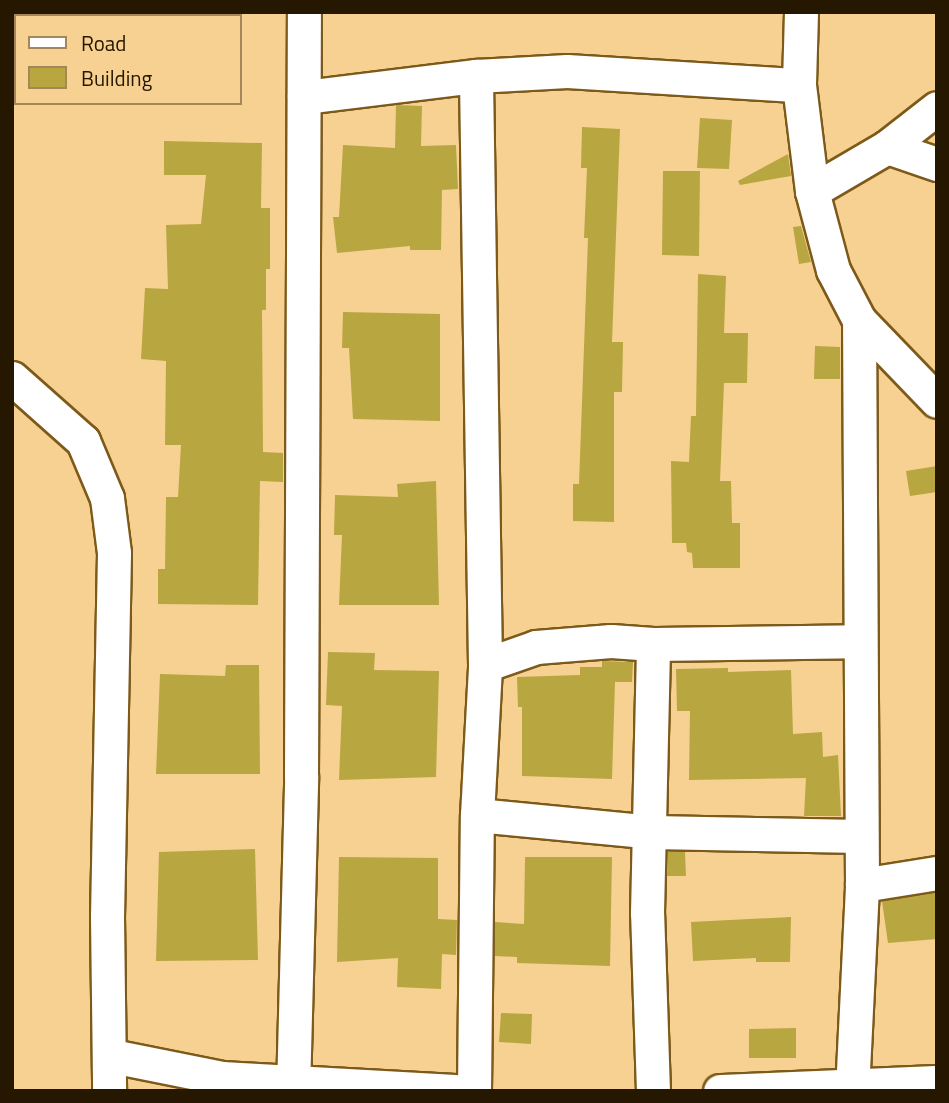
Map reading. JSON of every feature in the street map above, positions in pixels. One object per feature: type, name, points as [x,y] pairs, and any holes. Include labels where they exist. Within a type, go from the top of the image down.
[{"type":"street","points":[[293,1087],[301,776],[304,12]]},
{"type":"street","points":[[801,12],[799,86],[811,191],[833,270],[859,320],[937,401]]},
{"type":"street","points":[[304,97],[476,76],[567,71],[799,86]]},
{"type":"street","points":[[474,1091],[477,815],[485,665],[476,76]]},
{"type":"street","points":[[811,191],[887,147],[937,108]]},
{"type":"street","points":[[887,147],[937,164]]},
{"type":"street","points":[[852,1089],[862,885],[859,320]]},
{"type":"street","points":[[15,383],[82,441],[107,498],[114,553],[107,916],[112,1056],[109,1091]]},
{"type":"street","points":[[485,665],[536,647],[611,641],[653,644],[859,641]]},
{"type":"street","points":[[653,644],[652,832],[647,913],[653,1091]]},
{"type":"street","points":[[477,815],[652,832],[860,836]]},
{"type":"street","points":[[862,885],[937,873]]},
{"type":"street","points":[[112,1056],[222,1078],[293,1087],[455,1091]]},
{"type":"street","points":[[720,1091],[852,1089],[937,1082]]},
{"type":"building","points":[[396,105],[422,106],[421,146],[456,145],[458,189],[442,190],[441,250],[410,250],[410,246],[337,253],[333,217],[339,217],[343,145],[395,148]]},
{"type":"building","points":[[700,118],[732,120],[729,169],[697,168]]},
{"type":"building","points":[[582,127],[620,129],[612,342],[623,342],[622,392],[614,392],[614,522],[573,521],[573,484],[579,484],[588,238],[584,238],[587,168],[581,168]]},
{"type":"building","points":[[164,141],[262,143],[261,208],[270,208],[270,269],[266,269],[266,310],[262,310],[263,452],[283,453],[283,482],[260,481],[258,605],[158,604],[158,569],[165,569],[166,497],[178,497],[181,445],[165,445],[166,361],[141,359],[145,288],[168,289],[166,225],[201,224],[206,175],[164,175]]},
{"type":"building","points":[[788,154],[791,176],[740,185],[738,181]]},
{"type":"building","points":[[663,171],[700,171],[699,256],[662,255]]},
{"type":"building","points":[[801,226],[811,262],[799,264],[793,227]]},
{"type":"building","points":[[698,274],[726,276],[724,333],[748,333],[747,383],[724,383],[720,481],[731,481],[732,523],[740,523],[740,568],[693,568],[692,553],[687,552],[686,543],[672,543],[671,461],[689,462],[691,416],[696,416]]},
{"type":"building","points":[[343,312],[440,314],[440,421],[353,419],[349,348],[342,348]]},
{"type":"building","points":[[815,346],[840,347],[840,379],[814,379]]},
{"type":"building","points":[[937,466],[937,492],[910,496],[906,471]]},
{"type":"building","points":[[436,481],[439,605],[339,605],[342,535],[334,535],[335,495],[398,497],[397,484]]},
{"type":"building","points":[[328,652],[375,653],[374,670],[439,671],[436,777],[339,780],[342,706],[326,705]]},
{"type":"building","points":[[602,661],[633,662],[632,682],[615,682],[612,779],[522,776],[522,707],[518,707],[517,677],[580,675],[580,667],[602,667]]},
{"type":"building","points":[[226,665],[259,665],[260,774],[156,774],[160,674],[225,676]]},
{"type":"building","points":[[728,668],[728,672],[791,670],[793,734],[822,732],[823,757],[838,755],[841,816],[804,816],[806,778],[689,780],[690,711],[677,711],[676,669]]},
{"type":"building","points":[[255,849],[258,960],[156,961],[159,852]]},
{"type":"building","points":[[668,852],[685,852],[686,876],[667,876]]},
{"type":"building","points":[[339,857],[438,858],[438,919],[457,920],[456,955],[442,954],[441,989],[397,987],[398,958],[337,962]]},
{"type":"building","points":[[525,857],[612,857],[610,966],[517,963],[517,957],[495,956],[495,922],[524,924]]},
{"type":"building","points":[[935,893],[937,939],[888,943],[882,901]]},
{"type":"building","points":[[791,917],[790,962],[756,962],[756,958],[693,961],[691,922]]},
{"type":"building","points":[[501,1013],[532,1014],[531,1044],[499,1042]]},
{"type":"building","points":[[796,1028],[796,1058],[749,1058],[749,1029]]}]
